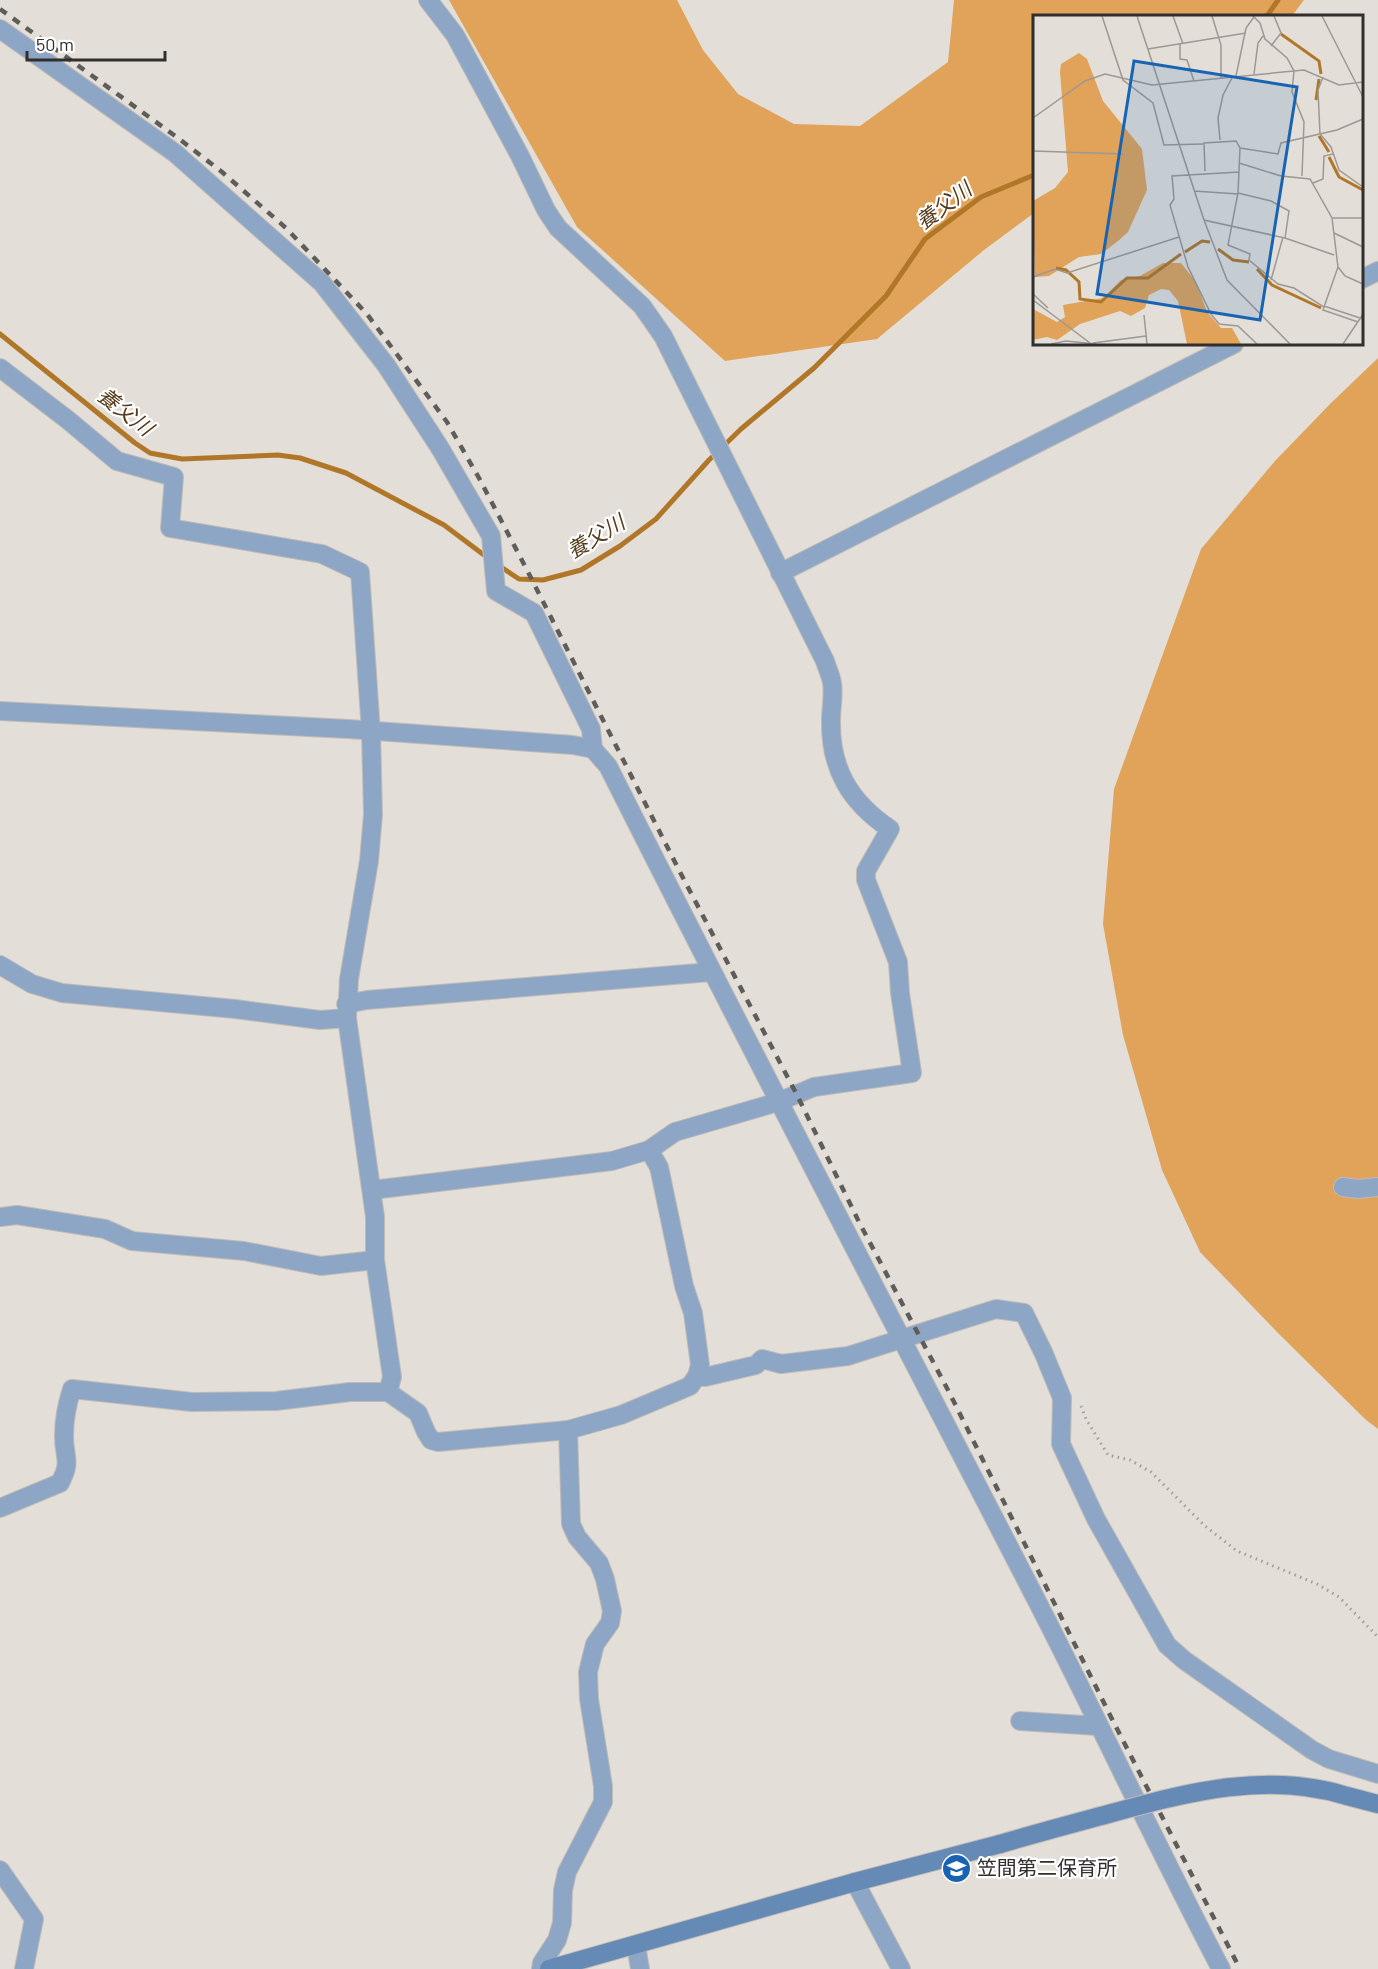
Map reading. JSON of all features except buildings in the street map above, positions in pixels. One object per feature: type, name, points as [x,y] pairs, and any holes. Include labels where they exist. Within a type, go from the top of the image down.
[{"type":"street","points":[[372,1190],[612,1161],[649,1150],[675,1132],[778,1102],[814,1086],[912,1073],[900,993],[898,962],[866,880],[866,872],[890,829],[871,816],[859,803],[840,772],[831,734],[832,682],[825,661],[653,318],[568,240],[558,228],[546,210],[460,44],[428,0]]},
{"type":"street","points":[[0,29],[175,153],[322,283],[386,365],[440,448],[490,536],[496,591],[534,613],[591,729],[593,748],[608,766],[711,972],[1042,1610],[1176,1884],[1221,1969]]},
{"type":"street","points":[[1363,278],[1378,271]]},
{"type":"street","points":[[780,573],[1232,345]]},
{"type":"street","points":[[0,368],[117,461],[174,477],[170,528],[322,554],[360,572],[371,732],[373,814],[369,861],[346,1011],[375,1217],[375,1260],[392,1377],[388,1392]]},
{"type":"street","points":[[0,711],[371,732],[593,748]]},
{"type":"street","points":[[0,965],[32,984],[62,993],[320,1020],[346,1011],[367,1000],[711,972]]},
{"type":"street","points":[[0,1508],[60,1483],[68,1468],[64,1437],[72,1389],[192,1402],[276,1401],[350,1392],[388,1392],[418,1413],[431,1440],[438,1442],[568,1430],[621,1415],[690,1386],[697,1376],[700,1365],[693,1313],[684,1286],[659,1167],[649,1150]]},
{"type":"street","points":[[1343,1186],[1358,1189],[1378,1187]]},
{"type":"street","points":[[0,1217],[17,1215],[105,1229],[132,1241],[244,1251],[321,1266],[375,1260]]},
{"type":"street","points":[[697,1376],[705,1377],[756,1365],[762,1359],[781,1364],[848,1356],[996,1309],[1024,1313],[1062,1398],[1061,1444],[1066,1457],[1096,1519],[1167,1646],[1312,1750],[1329,1759],[1378,1774]]},
{"type":"street","points":[[541,1969],[542,1963],[557,1940],[562,1923],[562,1890],[567,1872],[603,1803],[603,1786],[589,1699],[588,1672],[595,1644],[610,1623],[612,1611],[599,1563],[577,1537],[571,1524],[568,1430]]},
{"type":"street","points":[[1020,1721],[1098,1726]]},
{"type":"street","points":[[549,1969],[855,1882],[1175,1796],[1225,1787],[1300,1787],[1329,1791],[1378,1804]]},
{"type":"street","points":[[0,1870],[34,1919],[24,1969]]},
{"type":"street","points":[[855,1882],[901,1969]]},
{"type":"street","points":[[636,1945],[640,1969]]},
{"type":"path","points":[[1079,1401],[1086,1419],[1108,1455],[1130,1460],[1151,1472],[1205,1526],[1238,1551],[1317,1584],[1339,1597],[1378,1637]]},
{"type":"shaded area","points":[[449,0],[677,0],[703,50],[738,94],[794,124],[860,126],[948,62],[954,0],[1304,0],[1293,15],[1033,15],[1033,214],[984,250],[877,339],[725,361],[577,227]]},
{"type":"shaded area","points":[[1378,358],[1378,1429],[1279,1334],[1200,1252],[1162,1170],[1123,1035],[1103,924],[1114,789],[1201,549],[1275,461]]},
{"type":"waterway","name":"養父川","points":[[1268,15],[1278,0]]},
{"type":"waterway","name":"養父川","points":[[498,565],[519,579],[543,580],[581,570],[620,546],[656,519],[709,460],[741,429],[814,368],[886,296],[925,239],[981,197],[1033,175]]},
{"type":"waterway","name":"養父川","points":[[0,334],[150,453],[182,459],[278,455],[300,458],[346,473],[444,525],[488,558]]},
{"type":"railway","points":[[0,9],[178,138],[222,172],[286,228],[367,314],[447,422],[527,570],[681,874],[797,1095],[859,1222],[949,1392],[1240,1969]]},
{"type":"place","name":"笠間第二保育所","points":[[956,1868]]}]
